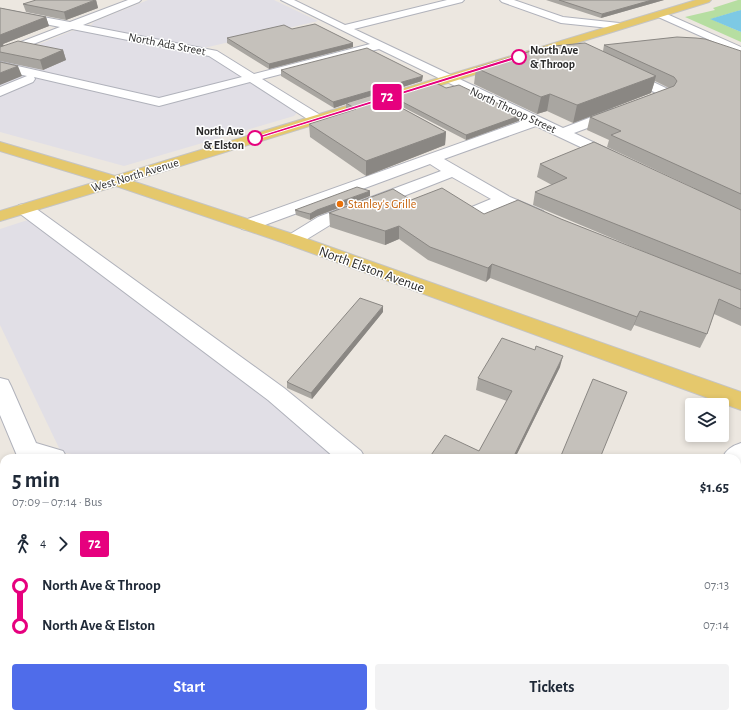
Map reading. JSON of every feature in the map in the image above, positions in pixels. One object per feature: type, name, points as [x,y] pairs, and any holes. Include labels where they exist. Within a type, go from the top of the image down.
[{"type":"main road","points":[[576,45],[619,26],[706,0]]},
{"type":"main road","name":"West North Avenue","points":[[0,216],[562,44]]},
{"type":"main road","name":"North Elston Avenue","points":[[0,146],[117,180],[293,240],[741,401]]},
{"type":"street","points":[[0,54],[136,0]]},
{"type":"street","name":"North Throop Street","points":[[286,0],[627,164]]},
{"type":"street","points":[[344,28],[459,0]]},
{"type":"street","points":[[505,0],[561,20],[619,26]]},
{"type":"street","name":"North Ada Street","points":[[0,12],[213,53],[317,119]]},
{"type":"street","points":[[660,14],[741,51]]},
{"type":"street","points":[[561,20],[570,26],[576,45],[562,44]]},
{"type":"street","points":[[0,66],[158,102],[380,45]]},
{"type":"street","points":[[617,69],[666,93],[652,99]]},
{"type":"street","points":[[0,92],[29,79]]},
{"type":"street","points":[[377,100],[393,108]]},
{"type":"street","points":[[562,133],[629,107]]},
{"type":"street","points":[[248,225],[432,159],[457,144],[536,121]]},
{"type":"street","points":[[432,159],[504,200],[552,222]]},
{"type":"street","points":[[293,240],[324,221],[454,171]]},
{"type":"street","points":[[473,213],[504,200]]},
{"type":"street","points":[[25,208],[276,394],[347,454]]},
{"type":"street","points":[[0,386],[27,451],[39,454]]},
{"type":"shaded area","points":[[148,0],[274,0],[318,21],[204,48],[96,28],[91,25],[94,22]]},
{"type":"shaded area","points":[[80,30],[212,56],[296,112],[296,114],[294,116],[124,166],[0,132],[0,60],[72,31]]},
{"type":"shaded area","points":[[37,217],[347,454],[72,454],[65,453],[60,450],[0,325],[0,229]]},
{"type":"green space","points":[[741,0],[741,10],[711,19],[741,32],[741,42],[685,17],[715,10],[713,8]]},
{"type":"water","points":[[741,10],[741,32],[710,19],[737,11]]},
{"type":"building","points":[[36,0],[95,0],[64,12],[23,4]]},
{"type":"building","points":[[559,0],[652,0],[602,14]]},
{"type":"building","points":[[0,8],[46,17],[0,35]]},
{"type":"building","points":[[315,24],[353,43],[269,64],[227,38],[284,25],[292,29]]},
{"type":"building","points":[[677,37],[705,39],[741,51],[741,194],[611,135],[621,131],[590,117],[674,86],[677,81],[674,77],[604,45]]},
{"type":"building","points":[[18,41],[63,50],[40,60],[0,52],[0,47]]},
{"type":"building","points":[[585,43],[656,76],[577,105],[550,94],[541,97],[476,68],[544,47]]},
{"type":"building","points":[[367,48],[423,76],[333,102],[281,70]]},
{"type":"building","points":[[0,62],[18,66],[0,73]]},
{"type":"building","points":[[436,83],[446,88],[459,85],[522,115],[466,135],[393,97]]},
{"type":"building","points":[[376,94],[446,132],[366,161],[309,124],[356,109],[346,103]]},
{"type":"building","points":[[594,142],[741,210],[741,274],[535,192],[567,178],[540,164]]},
{"type":"building","points":[[357,187],[370,191],[317,210],[310,214],[295,210]]},
{"type":"building","points":[[442,188],[484,214],[518,200],[561,219],[741,290],[741,309],[719,299],[707,334],[640,311],[637,317],[492,264],[488,268],[430,247],[399,226],[385,231],[329,213],[393,189],[411,200]]},
{"type":"building","points":[[360,298],[383,306],[311,393],[287,382]]},
{"type":"building","points":[[502,338],[535,350],[536,346],[563,356],[515,454],[432,454],[445,435],[479,451],[512,391],[478,378]]},
{"type":"building","points":[[593,379],[627,392],[602,454],[562,454]]},
{"type":"bus line","name":"72","points":[[255,138],[519,57]]},
{"type":"place","name":"North Ave & Throop","points":[[519,57]]},
{"type":"place","name":"North Ave & Elston","points":[[255,138]]},
{"type":"place","name":"Stanley's Grille","points":[[340,204]]}]
